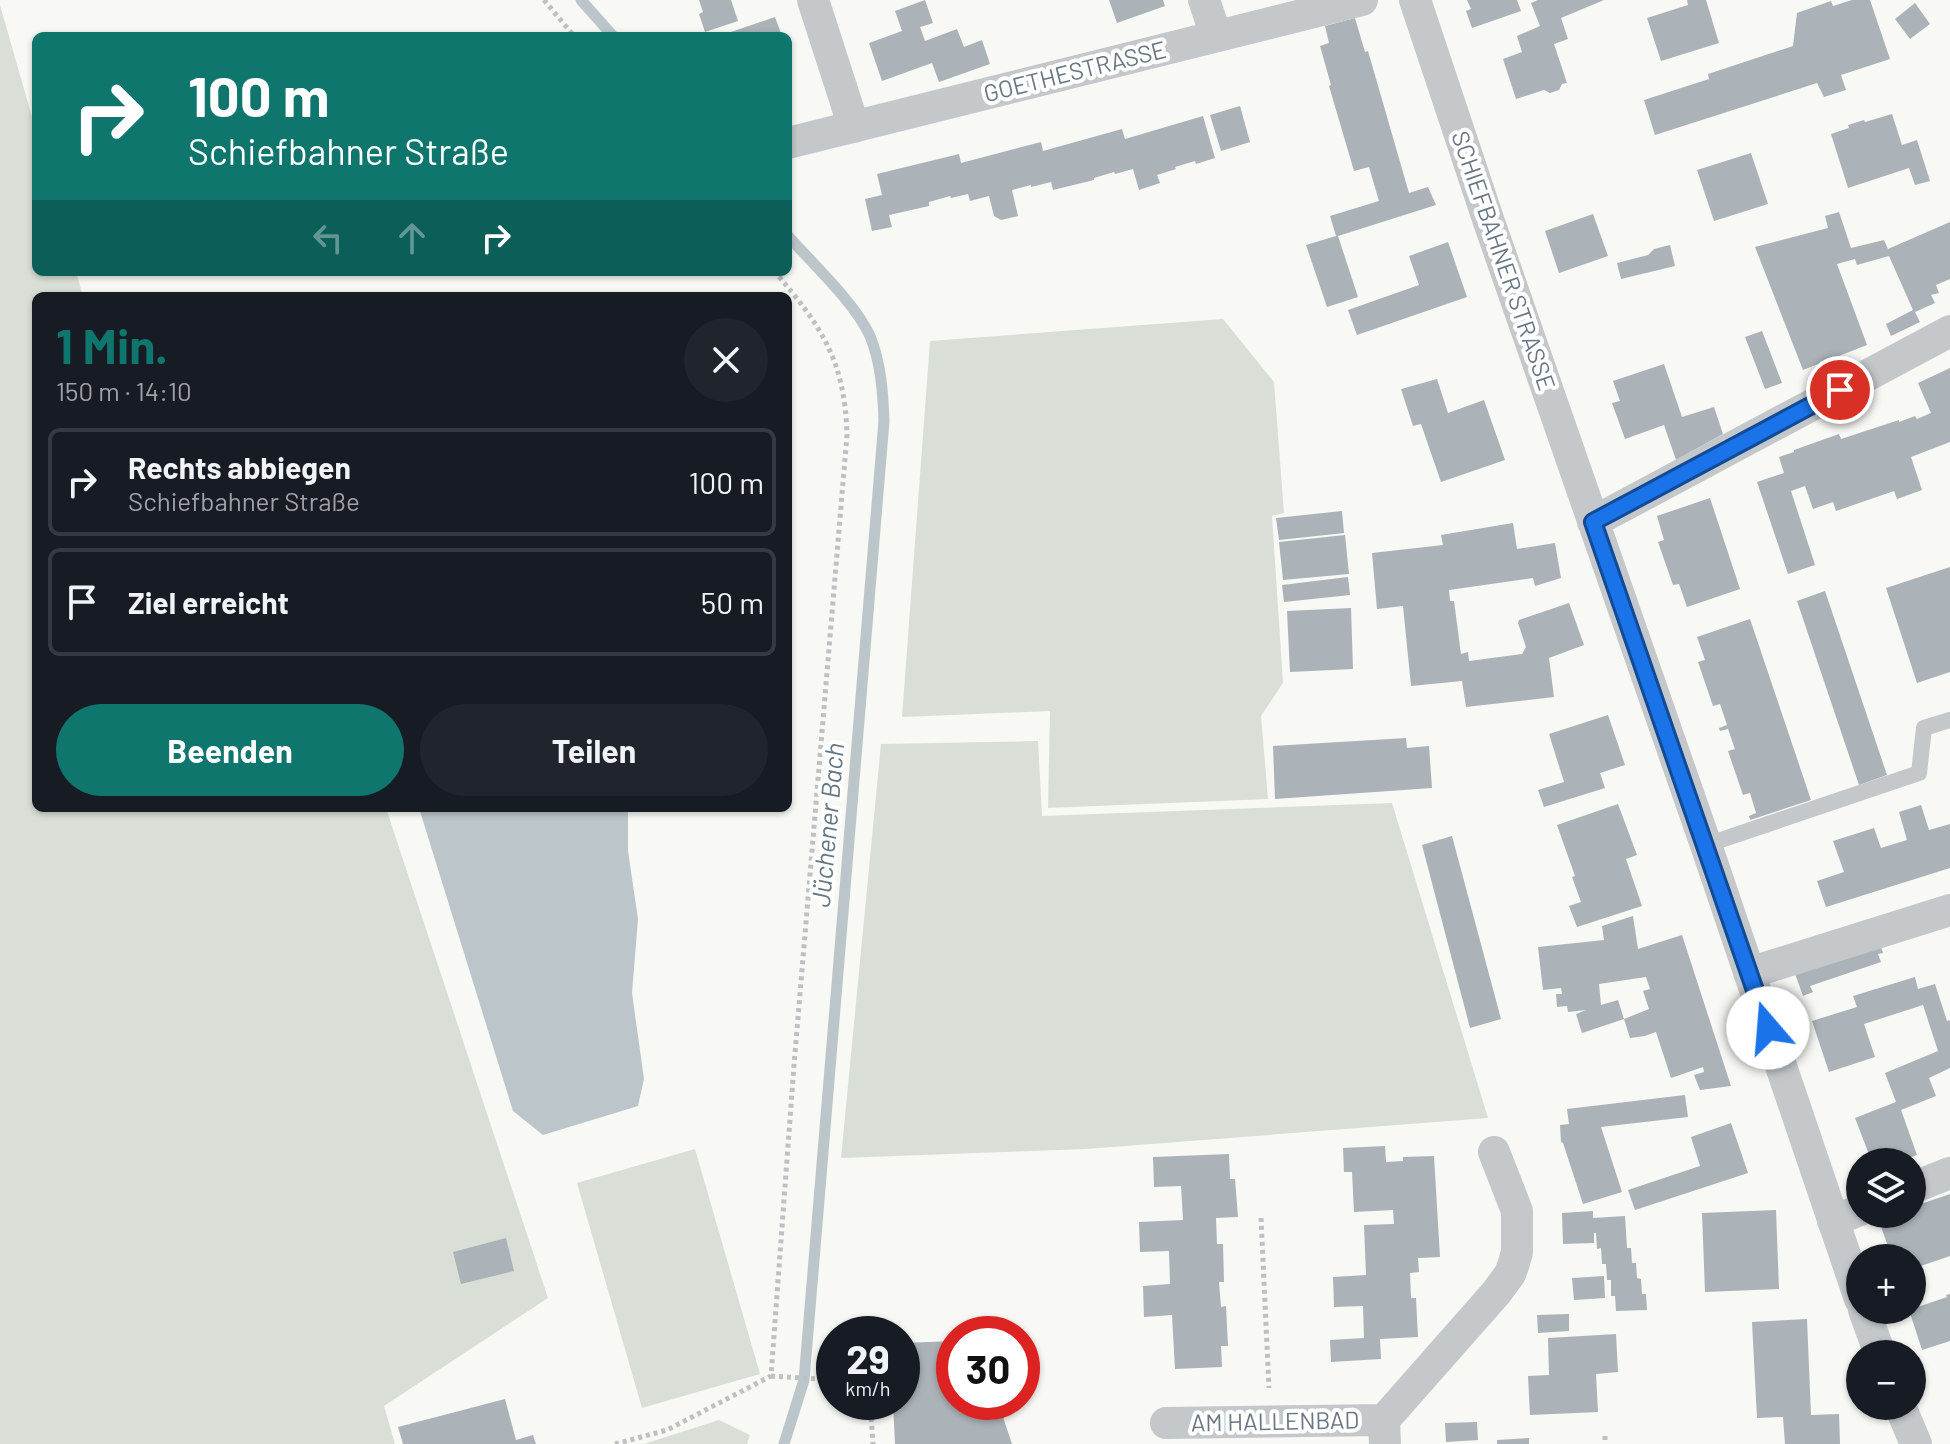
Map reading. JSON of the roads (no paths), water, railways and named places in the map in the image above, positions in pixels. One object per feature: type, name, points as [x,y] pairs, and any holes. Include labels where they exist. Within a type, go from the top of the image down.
[{"type":"street","points":[[813,0],[854,127]]},
{"type":"street","points":[[1204,0],[1216,36]]},
{"type":"street","name":"GOETHESTRASSE","points":[[792,142],[1362,0]]},
{"type":"street","name":"SCHIEFBAHNER STRASSE","points":[[1415,0],[1749,973],[1846,1215]]},
{"type":"street","points":[[1593,522],[1950,331]]},
{"type":"street","points":[[1749,973],[1950,910]]},
{"type":"street","name":"AM HALLENBAD","points":[[1166,1423],[1271,1421],[1385,1432],[1510,1274],[1517,1252],[1517,1211],[1494,1152]]},
{"type":"street","points":[[1926,1182],[1950,1173]]},
{"type":"street","points":[[1906,1420],[1916,1444]]},
{"type":"lane","points":[[1706,845],[1919,773],[1924,728],[1950,720]]},
{"type":"waterway","name":"Jüchener Bach","points":[[581,0],[609,32]]},
{"type":"waterway","name":"Jüchener Bach","points":[[784,1444],[804,1380],[884,421],[879,367],[870,336],[844,297],[792,240]]}]
